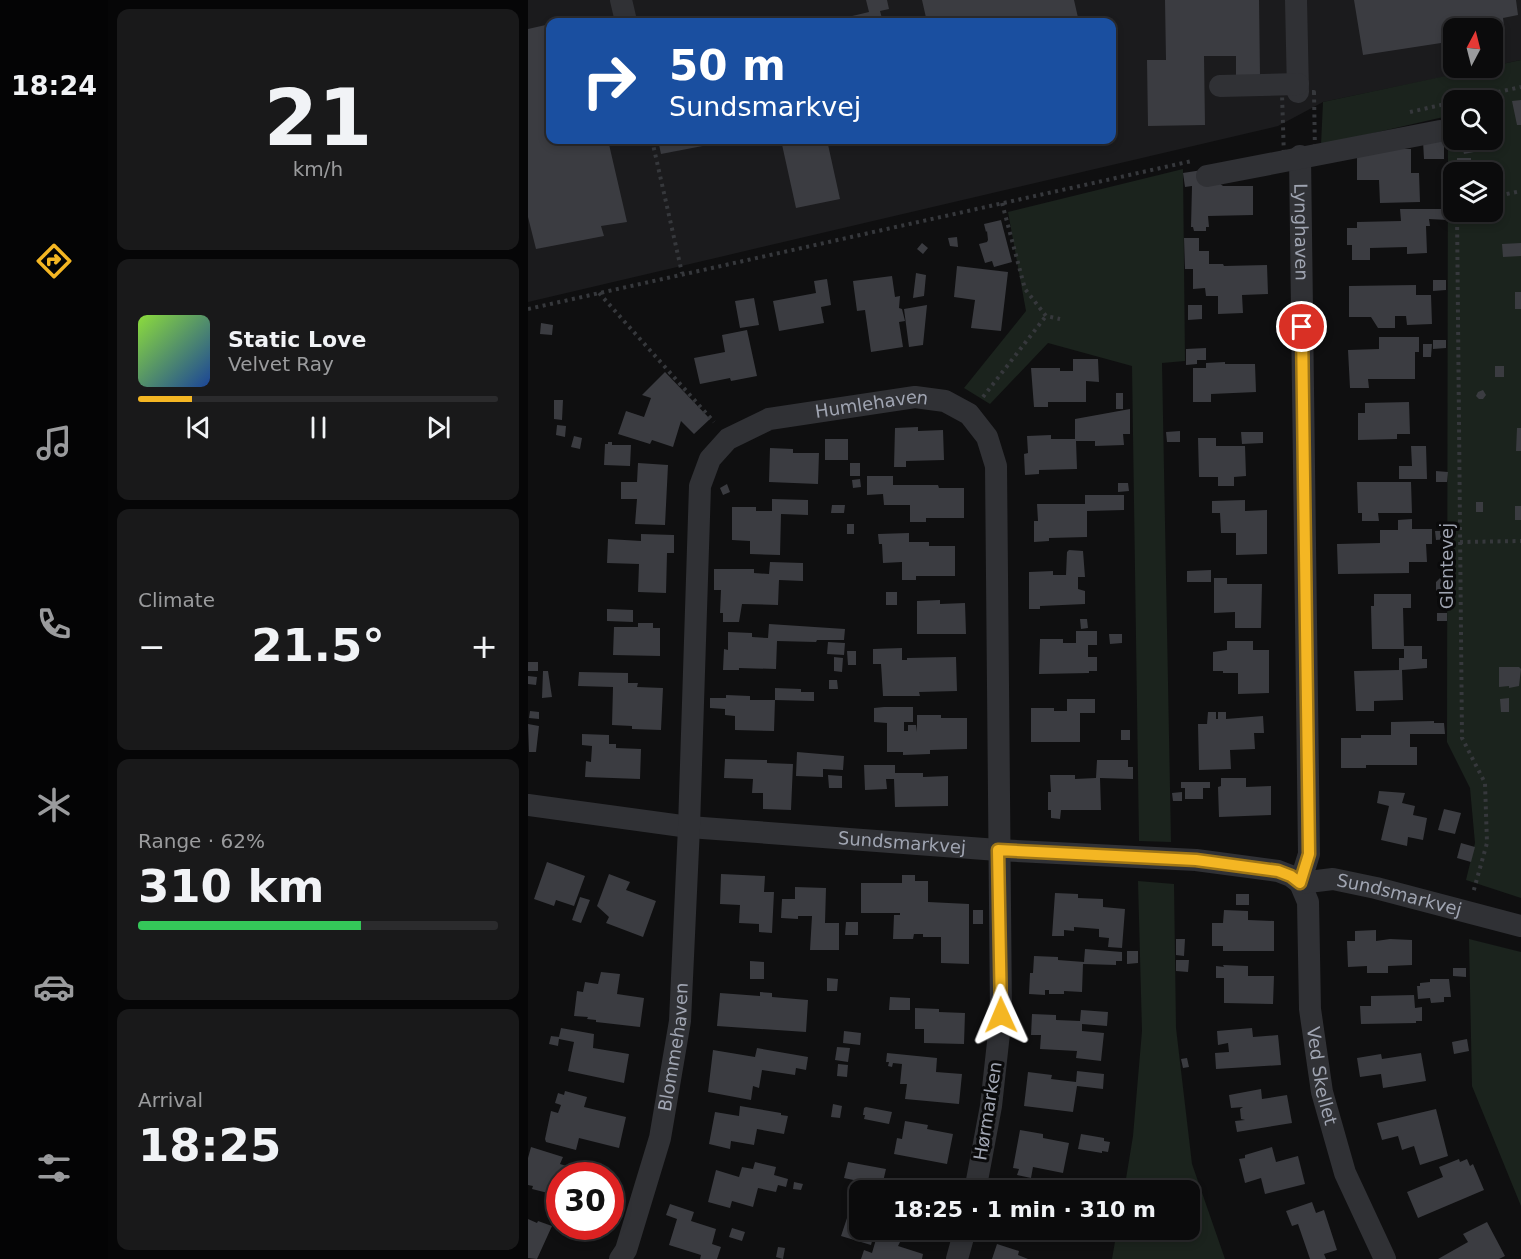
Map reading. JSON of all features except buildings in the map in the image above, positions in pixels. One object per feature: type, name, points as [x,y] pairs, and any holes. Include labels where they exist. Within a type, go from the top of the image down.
[{"type":"street","points":[[1220,86],[1298,88],[1296,0]]},
{"type":"street","points":[[1200,168],[1300,147],[1440,131]]},
{"type":"street","name":"Lynghaven","points":[[1300,147],[1309,854],[1300,883]]},
{"type":"street","name":"Humlehaven","points":[[689,827],[700,486],[710,459],[728,439],[770,419],[915,397],[945,401],[969,414],[987,437],[996,466],[998,850]]},
{"type":"street","name":"Sundsmarkvej","points":[[528,805],[689,827],[998,850],[1196,860],[1278,871],[1291,876],[1300,883],[1333,879],[1521,926]]},
{"type":"street","name":"Blommehaven","points":[[621,1259],[626,1250],[660,1138],[680,1021],[689,827]]},
{"type":"street","name":"Hørmarken","points":[[977,1180],[991,1106],[1001,1015],[998,850]]},
{"type":"street","name":"Ved Skellet","points":[[1300,883],[1308,902],[1310,1009],[1322,1092],[1345,1173],[1385,1259]]},
{"type":"street","points":[[957,1259],[962,1240]]},
{"type":"path","points":[[1503,91],[1521,87]]},
{"type":"path","points":[[1283,141],[1300,147],[1315,153],[1315,134],[1314,92],[1298,88],[1282,93],[1283,141],[1284,158],[1300,147],[1315,134]]},
{"type":"path","points":[[1407,113],[1443,105]]},
{"type":"path","points":[[653,144],[682,273]]},
{"type":"path","points":[[528,309],[1002,203],[1200,168]]},
{"type":"path","points":[[1503,195],[1521,191]]},
{"type":"path","points":[[1002,203],[1025,289],[1046,316],[1060,319]]},
{"type":"path","name":"Glentevej","points":[[1457,222],[1462,738],[1485,783],[1487,843],[1467,911]]},
{"type":"path","points":[[599,293],[728,439]]},
{"type":"path","points":[[969,414],[1046,316]]},
{"type":"path","points":[[1461,542],[1521,541]]},
{"type":"shaded area","points":[[528,0],[1521,0],[1521,60],[1503,64],[1503,18],[1443,18],[1443,77],[1323,102],[1278,126],[528,302]]},
{"type":"shaded area","points":[[1521,60],[1521,898],[1466,880],[1475,843],[1470,788],[1447,742],[1448,222],[1503,222],[1503,162],[1448,162],[1448,150],[1503,150],[1503,90],[1443,90],[1443,117],[1321,145],[1323,102],[1443,77],[1503,78],[1503,64]]},
{"type":"shaded area","points":[[1183,169],[1185,361],[1162,363],[1171,842],[1139,841],[1132,366],[1048,343],[990,404],[964,388],[1026,311],[1008,212]]},
{"type":"shaded area","points":[[1138,881],[1174,884],[1176,1028],[1192,1164],[1198,1180],[1126,1180],[1133,1136],[1142,1031]]},
{"type":"shaded area","points":[[1469,939],[1521,952],[1521,1206],[1472,1086]]},
{"type":"shaded area","points":[[1200,1187],[1225,1259],[1112,1259],[1115,1240],[1200,1240]]},
{"type":"route","points":[[1001,1015],[998,850],[1196,860],[1278,871],[1291,876],[1300,883],[1309,854],[1302,327]]}]
